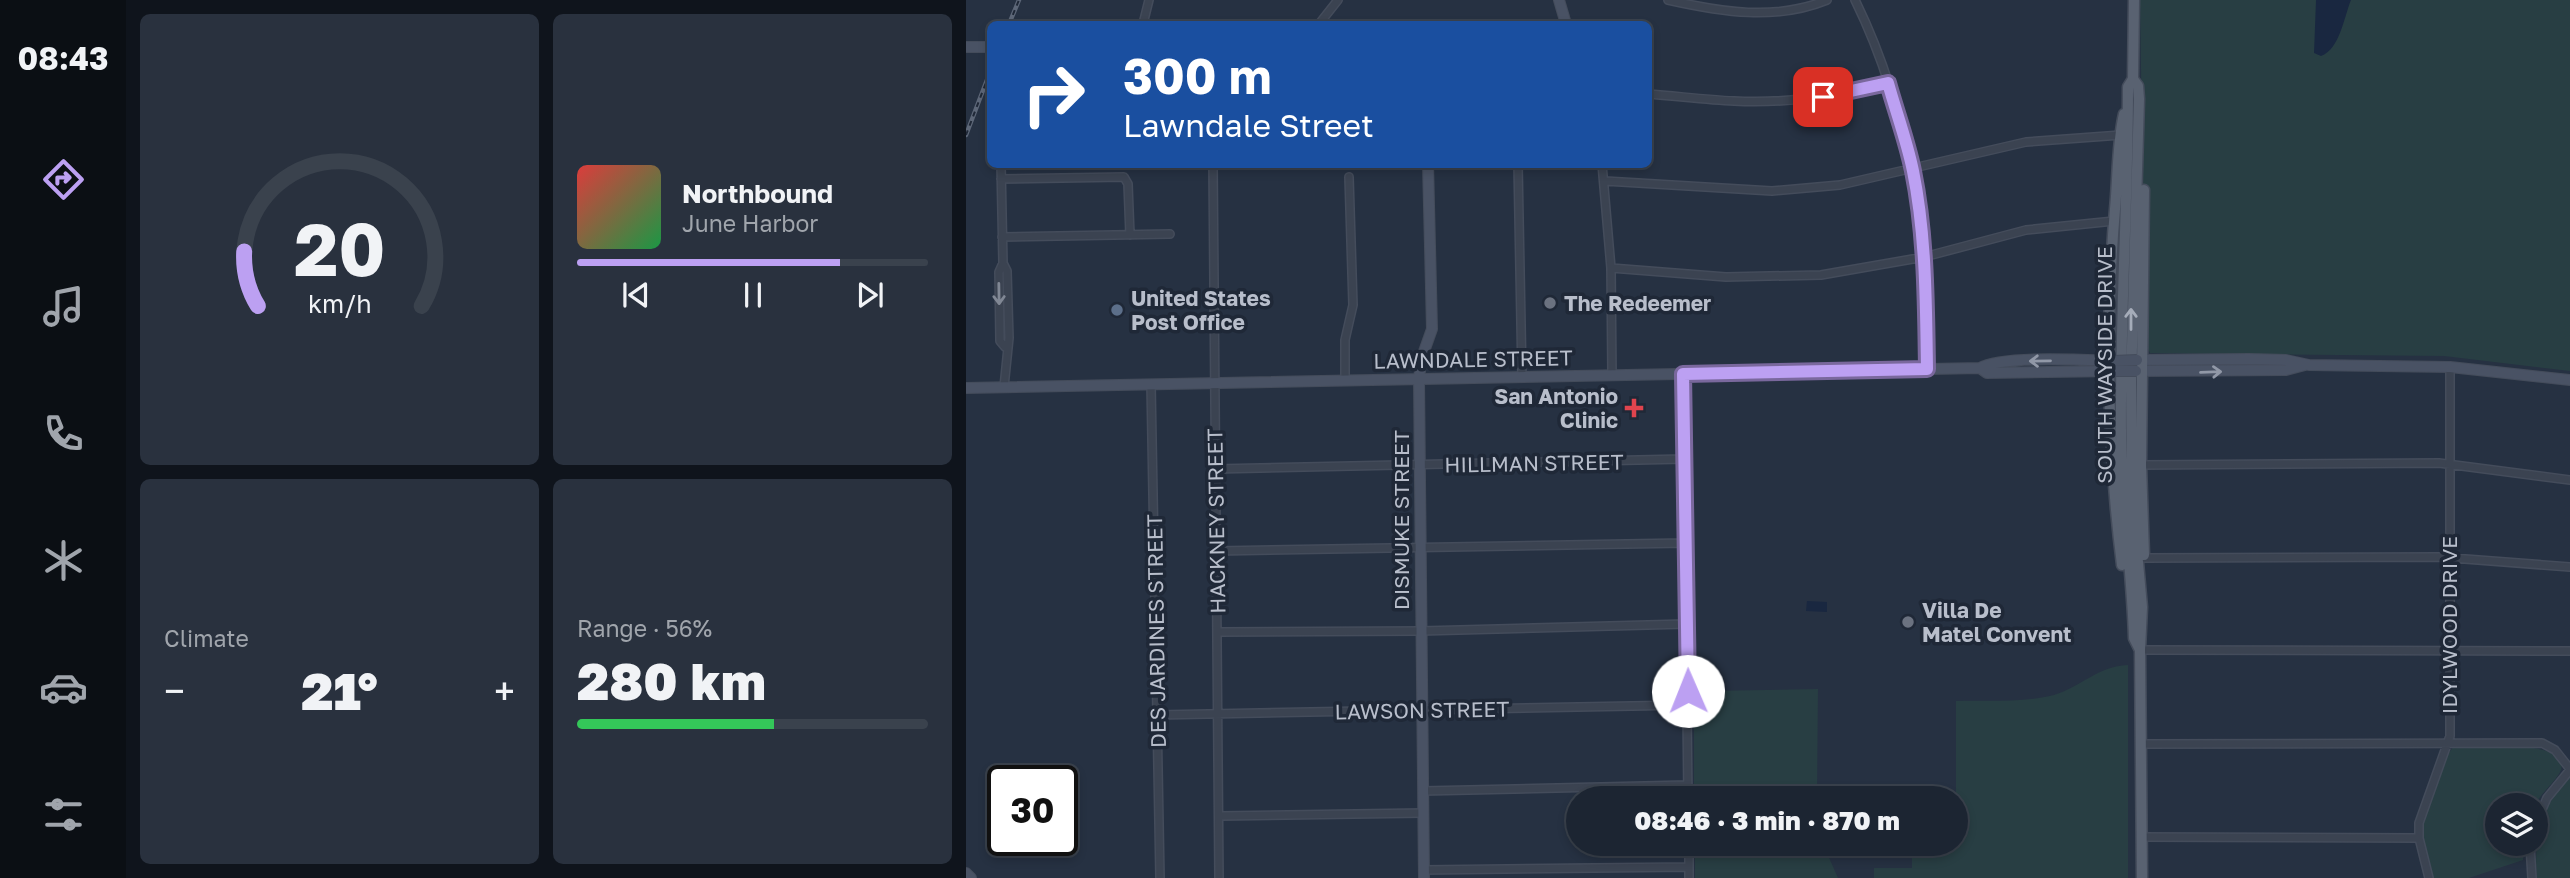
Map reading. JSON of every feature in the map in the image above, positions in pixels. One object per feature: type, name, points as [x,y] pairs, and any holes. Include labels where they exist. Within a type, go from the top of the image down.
[{"type":"main road","points":[[1559,0],[1565,21]]},
{"type":"main road","name":"SOUTH WAYSIDE DRIVE","points":[[2134,0],[2133,79],[2128,87],[2133,96],[2121,285],[2120,431],[2138,607],[2142,878]]},
{"type":"main road","points":[[966,47],[987,47]]},
{"type":"main road","points":[[2133,96],[2121,135],[2114,221],[2111,366],[2117,527],[2124,580],[2138,607]]},
{"type":"main road","points":[[2133,96],[2144,151],[2140,366],[2144,558],[2138,607]]},
{"type":"main road","name":"DISMUKE STREET","points":[[1424,874],[1419,380],[1421,360],[1432,329],[1428,168]]},
{"type":"main road","points":[[2249,359],[2249,370]]},
{"type":"main road","name":"LAWNDALE STREET","points":[[2140,366],[2249,359],[2286,360],[2309,365],[2449,367],[2570,380]]},
{"type":"main road","name":"LAWNDALE STREET","points":[[966,388],[1980,368],[1988,363],[2011,367],[2140,366],[2249,370],[2286,370],[2309,365]]},
{"type":"main road","points":[[966,873],[971,878]]},
{"type":"street","points":[[1144,21],[1149,0]]},
{"type":"street","points":[[1321,21],[1338,0]]},
{"type":"street","points":[[1668,0],[1712,10],[1754,13],[1809,7],[1827,0]]},
{"type":"street","points":[[1855,0],[1888,83],[1912,169],[1924,257],[1927,369]]},
{"type":"street","points":[[1652,94],[1734,101],[1779,101],[1823,97],[1888,83]]},
{"type":"street","points":[[1605,181],[1772,191],[1840,185],[2026,142],[2121,135]]},
{"type":"street","points":[[1001,168],[1003,263],[1007,271],[1009,338],[1005,347],[1004,387]]},
{"type":"street","name":"HACKNEY STREET","points":[[1213,168],[1219,878]]},
{"type":"street","points":[[1518,168],[1522,377]]},
{"type":"street","points":[[1603,168],[1611,268],[1612,375]]},
{"type":"street","points":[[1001,179],[1124,177],[1130,235]]},
{"type":"street","points":[[1345,381],[1345,340],[1353,305],[1349,177]]},
{"type":"street","points":[[1611,268],[1726,277],[1821,275],[1924,257],[2026,229],[2114,221]]},
{"type":"street","points":[[1002,237],[1170,234]]},
{"type":"street","name":"IDYLWOOD DRIVE","points":[[2429,878],[2419,838],[2419,823],[2447,744],[2449,367]]},
{"type":"street","points":[[1423,791],[1688,785],[1683,374]]},
{"type":"street","name":"DES JARDINES STREET","points":[[1151,384],[1160,878]]},
{"type":"street","name":"HILLMAN STREET","points":[[1215,469],[1684,459]]},
{"type":"street","points":[[2141,465],[2448,464],[2570,480]]},
{"type":"street","points":[[1217,551],[1685,543]]},
{"type":"street","points":[[2144,558],[2449,557],[2570,567]]},
{"type":"street","points":[[1218,632],[1421,631],[1686,624]]},
{"type":"street","points":[[2140,650],[2570,651]]},
{"type":"street","name":"LAWSON STREET","points":[[1157,715],[1686,705]]},
{"type":"street","points":[[2141,744],[2542,743],[2555,750],[2570,770],[2548,796]]},
{"type":"street","points":[[1220,816],[1423,813]]},
{"type":"street","points":[[2141,837],[2419,838]]},
{"type":"street","points":[[1689,856],[1689,878]]},
{"type":"street","points":[[2531,856],[2532,878]]},
{"type":"street","points":[[1424,874],[1531,874],[1610,868],[1689,867]]},
{"type":"street","points":[[1610,868],[1610,878]]},
{"type":"green space","points":[[2140,0],[2570,0],[2570,371],[2444,356],[2150,353],[2145,343]]},
{"type":"green space","points":[[2128,665],[2128,878],[1874,878],[1874,868],[1912,868],[1912,856],[1968,856],[1968,786],[1956,786],[1956,701],[2042,698],[2064,691],[2117,666]]},
{"type":"green space","points":[[1818,689],[1817,786],[1694,786],[1694,696],[1708,691]]},
{"type":"green space","points":[[2516,746],[2550,752],[2560,760],[2559,774],[2543,793],[2485,793],[2485,856],[2523,856],[2523,860],[2469,878],[2433,878],[2421,829],[2444,760],[2453,747]]},
{"type":"green space","points":[[2570,778],[2570,878],[2537,878],[2536,856],[2548,856],[2548,807]]},
{"type":"green space","points":[[1695,856],[1828,856],[1838,878],[1695,878]]},
{"type":"water","points":[[2316,0],[2351,0],[2337,40],[2333,47],[2321,56],[2314,53]]},
{"type":"water","points":[[1807,601],[1827,602],[1827,612],[1806,611]]},
{"type":"railway","points":[[1010,21],[1019,0]]},
{"type":"railway","points":[[966,135],[987,80]]},
{"type":"place","name":"The Redeemer","points":[[1550,303]]},
{"type":"place","name":"United States Post Office","points":[[1117,310]]},
{"type":"place","name":"San Antonio Clinic","points":[[1634,408]]},
{"type":"place","name":"Villa De Matel Convent","points":[[1908,622]]},
{"type":"route","points":[[1688,691],[1683,374],[1927,369],[1924,257],[1919,205],[1888,83],[1823,97]]}]
